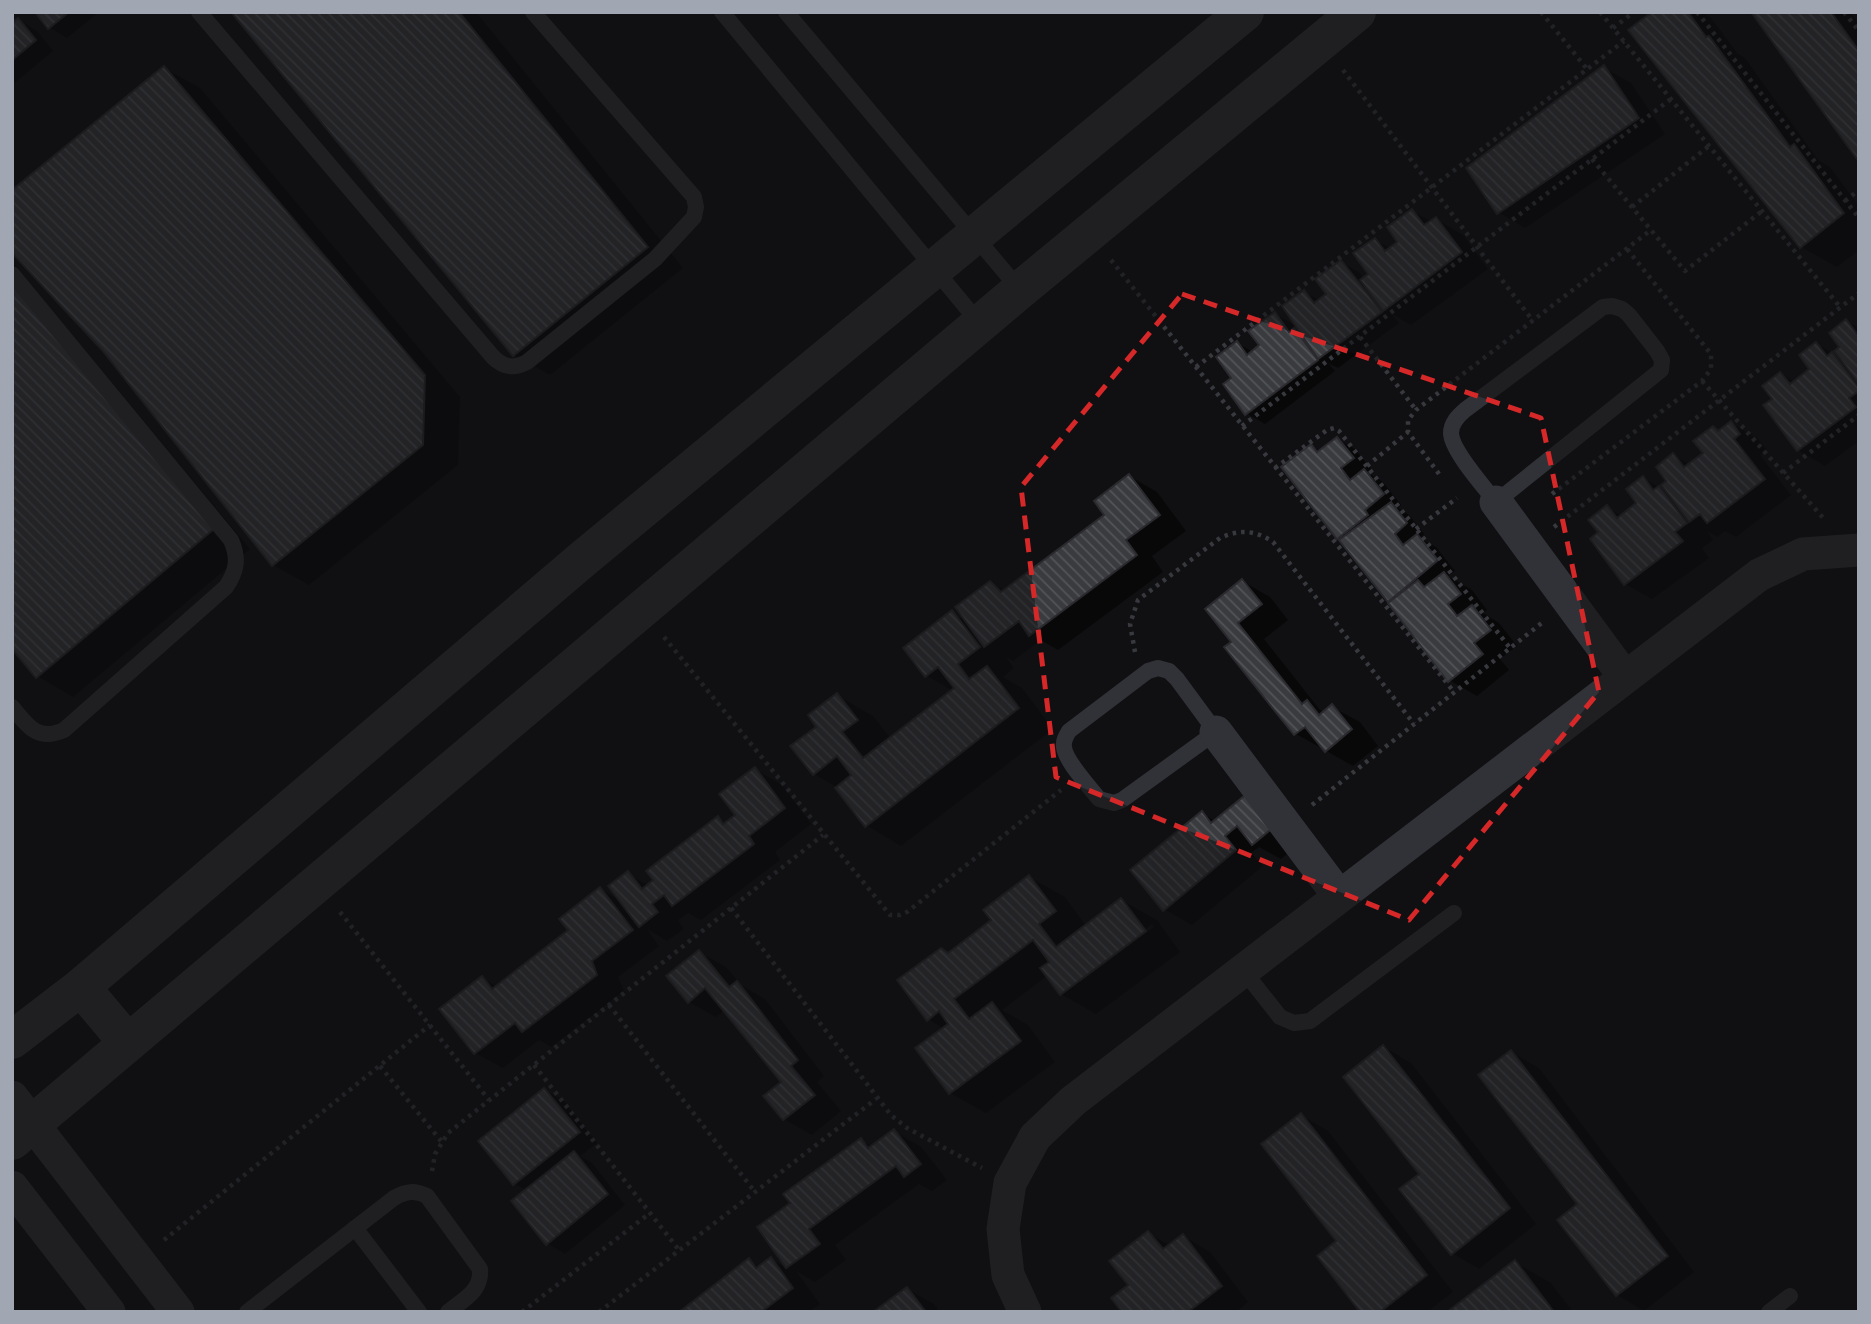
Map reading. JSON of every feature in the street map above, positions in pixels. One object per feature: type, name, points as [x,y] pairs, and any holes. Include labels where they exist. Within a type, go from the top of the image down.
[{"type":"street","points":[[12,1040],[81,987],[584,558],[1245,12]]},
{"type":"street","points":[[178,1312],[138,1260],[19,1121],[128,1043],[1020,290],[1357,12]]},
{"type":"street","points":[[1480,506],[1528,546],[1624,676]]},
{"type":"street","points":[[1025,1312],[1008,1275],[1003,1229],[1010,1183],[1035,1137],[1073,1101],[1759,575],[1803,555],[1855,550]]},
{"type":"street","points":[[1216,732],[1339,896]]},
{"type":"street","points":[[81,987],[128,1043]]},
{"type":"street","points":[[12,1187],[108,1312]]},
{"type":"lane","points":[[199,12],[493,357],[500,364],[509,367],[527,362],[656,259],[688,225],[694,217],[696,207],[694,197],[533,12]]},
{"type":"lane","points":[[722,12],[980,324]]},
{"type":"lane","points":[[786,12],[1020,290]]},
{"type":"lane","points":[[12,274],[231,540],[236,551],[233,576],[226,587],[64,730],[47,735],[38,733],[30,729],[12,707]]},
{"type":"lane","points":[[1603,307],[1622,309],[1657,351],[1662,360],[1661,370],[1480,506],[1451,433],[1455,419],[1603,307]]},
{"type":"lane","points":[[1158,668],[1169,671],[1216,732],[1122,800],[1114,803],[1099,799],[1063,749],[1069,732],[1148,671],[1158,668]]},
{"type":"lane","points":[[1243,970],[1280,1017],[1294,1023],[1310,1021],[1454,913]]},
{"type":"lane","points":[[247,1312],[404,1192],[416,1191],[427,1196],[480,1269],[481,1280],[477,1290],[448,1312]]},
{"type":"lane","points":[[355,1228],[419,1312]]},
{"type":"lane","points":[[1769,1312],[1790,1296]]},
{"type":"path","points":[[1541,12],[1587,69]]},
{"type":"path","points":[[1600,12],[1840,307]]},
{"type":"path","points":[[1614,29],[1634,12]]},
{"type":"path","points":[[1697,12],[1859,218]]},
{"type":"path","points":[[1844,12],[1859,31]]},
{"type":"path","points":[[1196,368],[1624,41]]},
{"type":"path","points":[[1322,42],[1533,321]]},
{"type":"path","points":[[1242,426],[1671,99]]},
{"type":"path","points":[[1632,207],[1709,146]]},
{"type":"path","points":[[1592,159],[1685,271],[1762,211]]},
{"type":"path","points":[[1845,201],[1859,190]]},
{"type":"path","points":[[1440,476],[1408,432],[1408,420],[1416,410],[1651,230]]},
{"type":"path","points":[[1089,233],[1454,692]]},
{"type":"path","points":[[1528,546],[1859,293]]},
{"type":"path","points":[[1360,337],[1416,410]]},
{"type":"path","points":[[1702,382],[1855,550]]},
{"type":"path","points":[[1783,473],[1859,415]]},
{"type":"path","points":[[1275,468],[1327,430],[1334,428],[1339,431],[1510,648]]},
{"type":"path","points":[[1367,466],[1408,432]]},
{"type":"path","points":[[1415,529],[1457,498],[1480,506]]},
{"type":"path","points":[[1148,671],[1134,650],[1130,624],[1138,600],[1220,538],[1233,532],[1247,531],[1261,534],[1273,542],[1414,724]]},
{"type":"path","points":[[642,609],[883,910],[890,915],[907,912],[1081,775]]},
{"type":"path","points":[[1286,825],[1547,618]]},
{"type":"path","points":[[427,1196],[435,1154],[441,1141],[823,835]]},
{"type":"path","points":[[317,884],[489,1100]]},
{"type":"path","points":[[731,908],[891,1115],[907,1128],[1010,1183]]},
{"type":"path","points":[[609,1005],[755,1192]]},
{"type":"path","points":[[138,1260],[430,1025]]},
{"type":"path","points":[[534,1065],[679,1250]]},
{"type":"path","points":[[380,1066],[441,1141]]},
{"type":"path","points":[[599,1312],[876,1099]]},
{"type":"path","points":[[522,1312],[650,1213]]},
{"type":"path","points":[[530,1306],[534,1312]]},
{"type":"highlighted area","points":[[1182,294],[1541,418],[1599,692],[1409,920],[1056,777],[1021,487]]},
{"type":"building","points":[[35,12],[69,12],[48,29]]},
{"type":"building","points":[[231,12],[459,12],[648,247],[513,356]]},
{"type":"building","points":[[1652,12],[1688,12],[1706,37],[1709,36],[1790,147],[1794,144],[1844,213],[1800,248],[1628,30]]},
{"type":"building","points":[[1751,12],[1831,12],[1859,51],[1859,162]]},
{"type":"building","points":[[18,18],[36,40],[12,60],[12,23]]},
{"type":"building","points":[[1604,65],[1639,118],[1497,214],[1466,168]]},
{"type":"building","points":[[164,66],[425,375],[423,445],[272,566],[102,350],[12,253],[12,190]]},
{"type":"building","points":[[1412,209],[1424,225],[1436,217],[1462,252],[1383,311],[1360,280],[1368,274],[1353,253],[1375,238],[1385,251],[1397,242],[1387,227]]},
{"type":"building","points":[[1341,260],[1382,312],[1318,359],[1282,306],[1304,290],[1314,303],[1326,294],[1315,279]]},
{"type":"building","points":[[12,283],[215,528],[36,678],[12,649]]},
{"type":"building","points":[[1275,312],[1289,332],[1294,328],[1318,360],[1245,415],[1223,384],[1231,378],[1216,357],[1237,341],[1247,355],[1259,345],[1248,331]]},
{"type":"building","points":[[1846,319],[1857,334],[1859,332],[1859,384],[1834,351],[1839,347],[1829,333]]},
{"type":"building","points":[[1816,342],[1827,356],[1832,352],[1859,391],[1849,398],[1856,407],[1797,451],[1763,405],[1772,399],[1762,386],[1780,372],[1790,384],[1809,369],[1799,355]]},
{"type":"building","points":[[1731,421],[1740,434],[1734,439],[1765,479],[1707,523],[1700,514],[1689,522],[1661,485],[1666,481],[1656,467],[1673,453],[1684,467],[1703,453],[1693,441],[1713,426],[1718,431]]},
{"type":"building","points":[[1337,437],[1354,458],[1341,468],[1350,480],[1364,469],[1384,494],[1365,510],[1368,515],[1337,539],[1281,467],[1311,444],[1317,452]]},
{"type":"building","points":[[1129,474],[1160,515],[1126,540],[1137,555],[1029,636],[1019,621],[984,647],[955,607],[990,581],[1001,592],[1104,515],[1094,501]]},
{"type":"building","points":[[1643,476],[1653,490],[1659,486],[1687,523],[1675,532],[1683,541],[1624,585],[1590,539],[1598,532],[1588,520],[1607,505],[1617,518],[1636,503],[1626,489]]},
{"type":"building","points":[[1391,502],[1407,523],[1395,534],[1403,545],[1417,534],[1438,560],[1388,602],[1339,540]]},
{"type":"building","points":[[1444,572],[1461,594],[1448,604],[1457,616],[1472,605],[1491,630],[1474,643],[1483,654],[1448,682],[1388,603],[1418,580],[1424,587]]},
{"type":"building","points":[[1242,579],[1262,604],[1238,623],[1302,704],[1307,700],[1319,715],[1332,704],[1352,729],[1325,752],[1305,727],[1294,735],[1224,647],[1231,642],[1205,609]]},
{"type":"building","points":[[952,610],[980,647],[958,664],[969,679],[987,666],[1019,708],[865,827],[835,788],[851,775],[837,756],[813,775],[790,746],[816,727],[808,715],[837,693],[858,720],[842,732],[863,758],[954,688],[938,667],[925,677],[903,648]]},
{"type":"building","points":[[755,767],[785,808],[749,836],[754,844],[672,906],[664,895],[652,904],[658,912],[639,927],[608,886],[628,871],[642,889],[653,880],[646,871],[718,816],[723,824],[735,815],[719,794]]},
{"type":"building","points":[[1249,792],[1276,825],[1252,845],[1237,826],[1225,836],[1236,850],[1163,911],[1130,870],[1202,811],[1211,823]]},
{"type":"building","points":[[1029,875],[1056,911],[1039,924],[1056,947],[1121,898],[1146,931],[1060,995],[1040,968],[1049,962],[1033,940],[954,999],[969,1019],[992,1002],[1021,1041],[949,1094],[915,1048],[948,1024],[939,1011],[927,1021],[897,980],[941,948],[948,953],[991,920],[983,910]]},
{"type":"building","points":[[600,887],[633,930],[592,961],[597,975],[522,1032],[515,1023],[474,1054],[439,1009],[482,976],[492,989],[568,930],[559,919]]},
{"type":"building","points":[[699,950],[729,987],[737,981],[798,1060],[791,1066],[815,1095],[783,1120],[763,1096],[781,1082],[705,988],[688,1003],[666,976]]},
{"type":"building","points":[[1383,1045],[1510,1208],[1451,1255],[1399,1189],[1419,1174],[1343,1077]]},
{"type":"building","points":[[1511,1050],[1668,1256],[1616,1296],[1557,1220],[1577,1204],[1478,1075]]},
{"type":"building","points":[[544,1088],[580,1132],[513,1185],[478,1141]]},
{"type":"building","points":[[1301,1113],[1427,1275],[1380,1312],[1360,1312],[1317,1256],[1336,1241],[1261,1144]]},
{"type":"building","points":[[894,1129],[921,1164],[904,1177],[896,1166],[809,1229],[820,1244],[786,1268],[757,1227],[790,1203],[783,1194],[861,1138],[868,1148]]},
{"type":"building","points":[[574,1151],[608,1194],[546,1245],[511,1201]]},
{"type":"building","points":[[1148,1231],[1163,1249],[1183,1234],[1222,1286],[1188,1312],[1122,1312],[1111,1298],[1128,1285],[1109,1261]]},
{"type":"building","points":[[771,1257],[793,1288],[761,1312],[679,1312],[749,1258],[756,1268]]},
{"type":"building","points":[[1515,1260],[1554,1312],[1447,1312]]},
{"type":"building","points":[[907,1287],[926,1312],[873,1312]]}]
